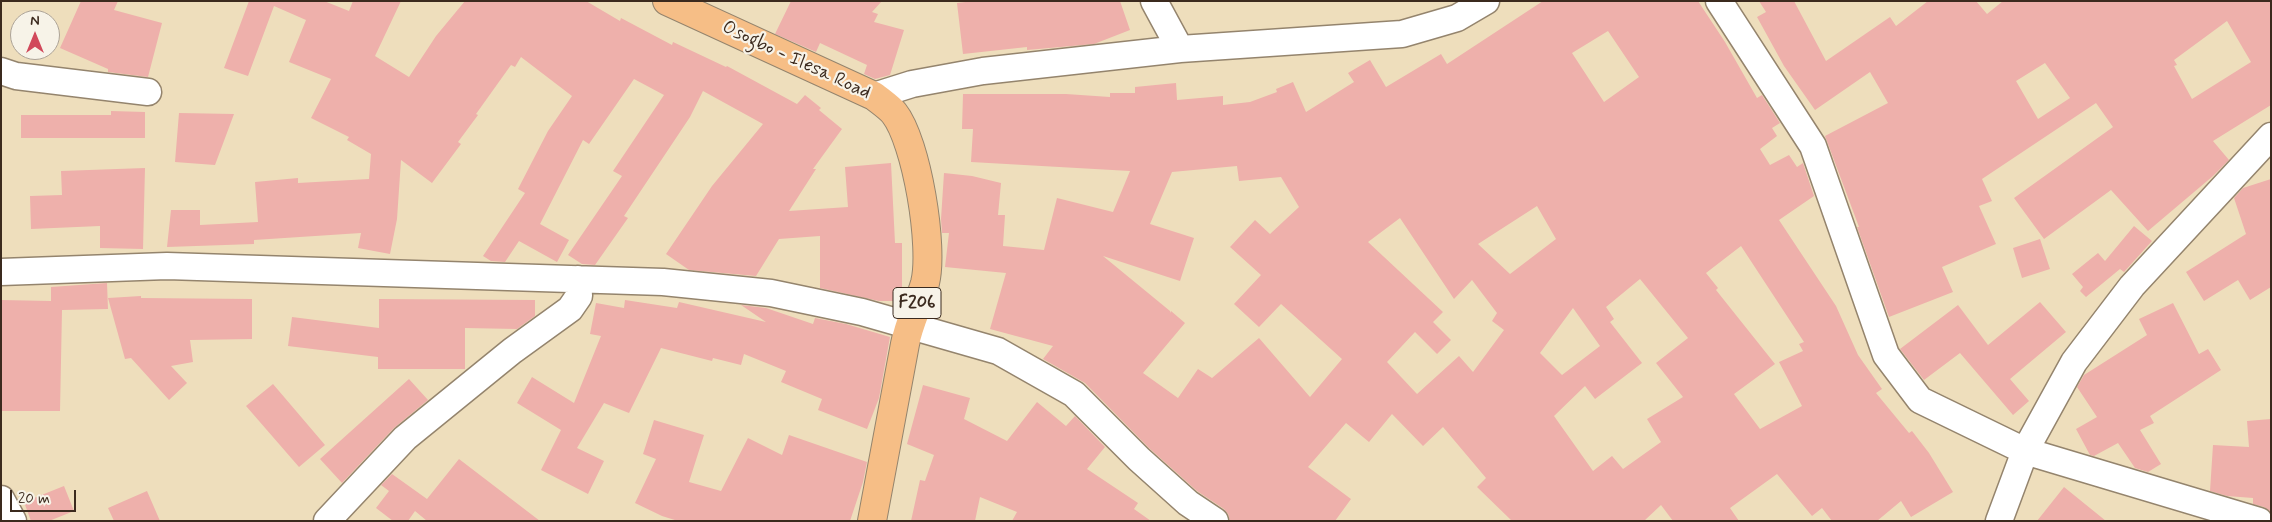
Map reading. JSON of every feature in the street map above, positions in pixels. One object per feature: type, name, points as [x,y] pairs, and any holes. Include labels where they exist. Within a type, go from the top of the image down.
[{"type":"main road","name":"Osogbo - Ilesa Road","points":[[667,1],[874,96],[894,113],[906,136],[918,171],[926,243],[925,282],[908,325],[872,521]]},
{"type":"street","points":[[1154,1],[1165,18],[1180,50]]},
{"type":"street","points":[[874,96],[912,84],[983,71],[1180,50],[1402,34],[1457,18],[1486,1]]},
{"type":"street","points":[[1719,1],[1812,146],[1886,355],[1920,400],[2025,451],[2259,521]]},
{"type":"street","points":[[1,72],[16,76],[148,92]]},
{"type":"street","points":[[1999,521],[2025,451],[2074,362],[2132,286],[2271,136]]},
{"type":"street","points":[[1,272],[167,266],[663,282],[771,293],[862,312],[998,350],[1074,394],[1139,459],[1188,504],[1216,521]]},
{"type":"street","points":[[327,521],[405,438],[512,350],[570,308],[579,296],[578,279]]},
{"type":"street","points":[[1,499],[13,521]]},
{"type":"building","points":[[81,1],[118,1],[114,10],[162,23],[148,77],[108,72],[108,69],[60,48]]},
{"type":"building","points":[[249,1],[324,1],[349,11],[353,1],[401,1],[375,56],[409,77],[436,36],[465,1],[586,1],[620,21],[621,18],[672,45],[673,42],[727,66],[797,104],[805,95],[821,108],[819,110],[842,129],[813,169],[816,169],[789,211],[848,207],[845,167],[891,163],[895,243],[902,243],[902,301],[879,301],[820,288],[820,236],[779,239],[756,276],[689,270],[666,254],[712,186],[763,124],[703,91],[690,117],[624,216],[628,218],[595,265],[582,264],[568,255],[622,176],[613,171],[664,95],[634,79],[589,144],[583,140],[540,224],[569,240],[557,262],[519,241],[505,262],[491,261],[483,256],[525,193],[518,189],[548,131],[572,96],[521,57],[515,67],[511,65],[476,114],[478,115],[458,142],[461,144],[432,183],[401,160],[397,219],[390,254],[358,248],[361,233],[254,240],[254,244],[167,247],[171,210],[200,210],[200,225],[258,222],[255,182],[298,178],[298,183],[369,179],[371,154],[347,140],[349,137],[311,118],[331,79],[289,62],[306,20],[274,6],[248,76],[224,68]]},
{"type":"building","points":[[791,1],[882,1],[872,12],[878,14],[874,22],[904,30],[890,75],[875,79],[864,74],[867,65],[820,43],[816,52],[775,34]]},
{"type":"building","points":[[974,1],[1120,1],[1130,30],[1094,44],[1027,50],[1027,47],[963,54],[957,3]]},
{"type":"building","points":[[1543,1],[1698,1],[1725,42],[1757,98],[1762,95],[1780,123],[1772,128],[1777,136],[1760,149],[1770,165],[1789,155],[1797,167],[1803,163],[1814,196],[1779,220],[1836,306],[1858,355],[1882,389],[1876,393],[1909,433],[1912,431],[1929,453],[1953,492],[1911,517],[1901,501],[1877,521],[1832,521],[1822,508],[1812,516],[1777,474],[1730,508],[1739,521],[1673,521],[1661,505],[1644,521],[1512,521],[1477,487],[1486,478],[1443,427],[1423,446],[1392,414],[1369,442],[1346,423],[1308,467],[1351,499],[1335,521],[1230,521],[1224,509],[1197,491],[1149,448],[1085,383],[1043,359],[1053,346],[990,329],[1006,273],[945,267],[949,233],[942,233],[944,173],[972,176],[1001,183],[998,215],[1005,215],[1003,246],[1044,250],[1057,198],[1113,212],[1130,171],[971,162],[973,129],[962,129],[963,94],[1066,94],[1110,97],[1110,93],[1135,93],[1135,87],[1176,83],[1177,100],[1223,96],[1223,105],[1250,102],[1277,92],[1276,89],[1293,82],[1306,112],[1354,82],[1348,73],[1370,60],[1386,87],[1441,54],[1447,64]],"holes":[[[1608,31],[1639,77],[1604,102],[1572,53]],[[1237,166],[1239,181],[1281,177],[1299,207],[1270,234],[1255,220],[1230,247],[1261,275],[1234,304],[1259,327],[1281,304],[1342,359],[1310,397],[1259,338],[1212,378],[1198,369],[1178,398],[1143,373],[1185,323],[1171,311],[1170,313],[1170,311],[1103,256],[1180,281],[1194,238],[1150,224],[1172,172]],[[1537,206],[1556,239],[1510,274],[1478,244]],[[1400,218],[1454,299],[1472,280],[1497,313],[1492,321],[1504,330],[1473,372],[1459,356],[1417,394],[1387,362],[1415,332],[1437,354],[1451,340],[1433,322],[1443,312],[1368,242]],[[1741,246],[1804,342],[1799,344],[1803,351],[1779,362],[1802,406],[1760,429],[1734,394],[1775,364],[1716,290],[1718,288],[1706,273]],[[1640,279],[1688,338],[1656,363],[1683,397],[1647,419],[1661,442],[1623,469],[1612,456],[1593,471],[1554,416],[1585,386],[1595,399],[1642,363],[1610,322],[1614,319],[1606,307]],[[1573,308],[1600,346],[1562,375],[1540,353]]]},
{"type":"building","points":[[1759,1],[1794,1],[1826,61],[1890,17],[1896,26],[1928,1],[1976,1],[1987,14],[2003,1],[2271,1],[2271,105],[2213,141],[2229,160],[2148,231],[2111,190],[2044,239],[2014,198],[2113,127],[2096,103],[1982,179],[1992,201],[1979,206],[1996,244],[1942,267],[1953,292],[1889,317],[1857,227],[1859,227],[1825,136],[1888,103],[1870,72],[1815,110],[1784,66],[1757,17],[1766,12]],"holes":[[[2227,21],[2251,62],[2192,99],[2174,66],[2177,65],[2174,60]],[[2045,63],[2070,98],[2038,119],[2016,81]]]},
{"type":"building","points":[[111,111],[145,112],[145,138],[21,138],[21,115],[111,115]]},
{"type":"building","points":[[179,113],[234,114],[215,165],[175,162]]},
{"type":"building","points":[[145,168],[143,249],[100,248],[100,226],[31,229],[30,196],[62,195],[61,171]]},
{"type":"building","points":[[2271,179],[2271,287],[2250,300],[2238,280],[2204,301],[2186,272],[2246,234],[2234,198],[2243,188]]},
{"type":"building","points":[[2134,226],[2152,241],[2124,272],[2120,269],[2086,297],[2080,291],[2083,287],[2072,274],[2098,253],[2105,261]]},
{"type":"building","points":[[2040,239],[2050,269],[2022,278],[2013,248]]},
{"type":"building","points":[[107,283],[108,309],[62,310],[60,411],[1,411],[1,300],[51,301],[51,287]]},
{"type":"building","points":[[141,296],[141,298],[252,299],[252,339],[190,340],[193,362],[171,366],[187,383],[169,400],[131,358],[125,359],[108,298]]},
{"type":"building","points":[[379,299],[535,300],[535,316],[517,329],[465,328],[465,369],[378,369],[378,357],[288,346],[292,317],[379,328]]},
{"type":"building","points":[[625,300],[677,308],[679,302],[766,322],[741,305],[766,308],[813,324],[815,318],[846,324],[890,337],[879,398],[867,429],[818,410],[822,399],[781,382],[786,371],[744,354],[741,365],[713,358],[712,361],[661,348],[629,413],[604,403],[577,448],[604,461],[588,494],[541,470],[561,430],[517,403],[532,377],[574,403],[601,336],[590,334],[596,303],[624,308]]},
{"type":"building","points":[[2040,302],[2066,332],[2010,379],[2029,401],[2013,415],[1960,353],[1924,380],[1900,349],[1958,305],[1988,345]]},
{"type":"building","points":[[2173,303],[2199,354],[2208,349],[2221,370],[2150,416],[2154,423],[2140,430],[2161,464],[2148,472],[2135,468],[2118,443],[2094,456],[2090,455],[2076,429],[2097,417],[2077,387],[2084,375],[2147,335],[2139,319]]},
{"type":"building","points":[[409,379],[428,400],[394,428],[342,483],[320,459]]},
{"type":"building","points":[[273,384],[325,445],[299,467],[246,406]]},
{"type":"building","points":[[923,385],[970,398],[964,419],[1007,441],[1037,402],[1066,426],[1075,416],[1105,447],[1087,469],[1138,503],[1134,509],[1151,521],[1012,521],[1017,512],[980,497],[975,521],[911,521],[920,480],[925,481],[934,455],[907,444]]},
{"type":"building","points":[[2271,419],[2271,512],[2264,507],[2253,504],[2253,498],[2227,496],[2210,491],[2213,445],[2249,447],[2247,421]]},
{"type":"building","points":[[654,420],[704,435],[689,482],[721,491],[748,438],[782,455],[789,435],[867,462],[863,482],[850,521],[678,521],[662,516],[635,503],[656,459],[643,454]]},
{"type":"building","points":[[459,459],[540,521],[427,521],[415,511],[408,521],[393,521],[376,508],[389,491],[381,485],[392,474],[427,499]]},
{"type":"building","points":[[64,486],[74,511],[49,521],[31,521],[24,502]]},
{"type":"building","points":[[2064,487],[2106,521],[2037,521]]},
{"type":"building","points":[[147,491],[160,521],[114,521],[108,508]]}]
